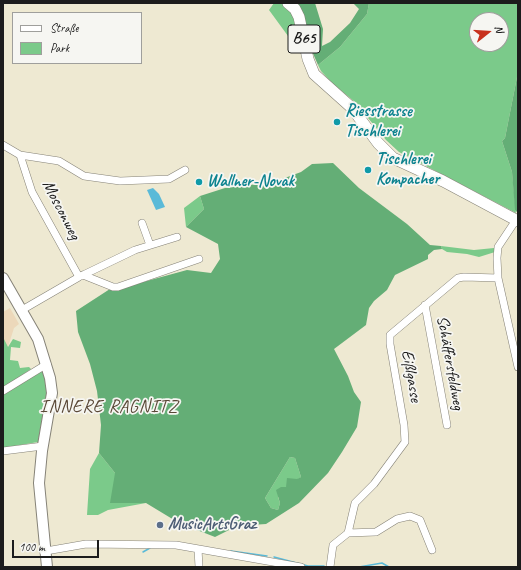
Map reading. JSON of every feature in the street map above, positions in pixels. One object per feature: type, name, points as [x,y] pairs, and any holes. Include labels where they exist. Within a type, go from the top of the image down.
[{"type":"main road","name":"B65","points":[[288,3],[295,9],[299,18],[308,59],[314,74],[352,108],[378,143],[393,158],[443,181],[517,220]]},
{"type":"main road","points":[[4,283],[22,310],[38,339],[47,364],[52,393],[43,446],[39,491],[47,567]]},
{"type":"street","points":[[3,145],[20,155],[59,161],[84,176],[120,181],[168,179],[185,170]]},
{"type":"street","name":"Mosconweg","points":[[20,155],[32,192],[81,276]]},
{"type":"street","points":[[517,220],[498,247],[497,258],[498,278],[518,367]]},
{"type":"street","points":[[142,224],[150,245]]},
{"type":"street","points":[[22,310],[114,258],[177,237]]},
{"type":"street","points":[[81,276],[113,287],[118,287],[200,259]]},
{"type":"street","name":"Eißlgasse","points":[[348,533],[356,502],[374,484],[404,445],[404,425],[389,338],[393,331],[458,278],[498,278]]},
{"type":"street","name":"Schäffersfeldweg","points":[[425,305],[447,425]]},
{"type":"street","points":[[3,391],[47,364]]},
{"type":"street","points":[[3,452],[43,446]]},
{"type":"street","points":[[330,567],[333,545],[348,533],[376,532],[397,519],[410,516],[420,520],[432,550]]},
{"type":"street","points":[[46,551],[98,544],[176,545],[301,567]]},
{"type":"street","points":[[198,549],[199,567]]},
{"type":"shaded area","points":[[10,308],[19,324],[14,328],[8,347],[3,349],[3,312]]},
{"type":"green space","points":[[274,3],[284,3],[294,15],[301,44],[296,47],[269,10]]},
{"type":"green space","points":[[291,3],[315,3],[323,29],[322,46],[330,42],[350,23],[359,9],[353,3],[369,3],[367,14],[340,47],[318,65]]},
{"type":"green space","points":[[369,3],[518,3],[518,72],[505,138],[502,141],[512,172],[516,213],[399,152],[386,140],[355,102],[333,84],[321,71],[318,65],[340,47],[367,14]]},
{"type":"green space","points":[[518,72],[518,213],[515,210],[512,172],[502,141],[505,138]]},
{"type":"green space","points":[[333,163],[359,188],[407,224],[430,245],[441,246],[442,249],[434,250],[428,255],[428,259],[395,275],[387,290],[374,301],[369,308],[366,325],[334,349],[348,376],[354,392],[361,402],[357,427],[328,473],[299,503],[266,524],[237,526],[215,537],[179,523],[146,503],[110,503],[115,473],[99,453],[101,425],[97,391],[90,364],[78,332],[76,311],[113,287],[143,282],[187,270],[211,273],[220,259],[218,244],[186,227],[204,209],[200,196],[225,188],[274,182],[301,172],[312,164]],"holes":[[[290,457],[295,458],[301,477],[297,479],[287,478],[286,487],[281,487],[276,490],[280,503],[278,510],[271,508],[265,498]]]},
{"type":"green space","points":[[200,196],[204,209],[186,227],[184,208]]},
{"type":"green space","points":[[441,246],[474,250],[494,248],[495,252],[479,257],[447,252],[442,249]]},
{"type":"green space","points":[[3,337],[8,347],[13,339],[21,342],[20,348],[11,347],[10,360],[18,361],[20,368],[29,367],[31,369],[3,388]]},
{"type":"green space","points":[[44,370],[47,390],[38,442],[3,448],[3,394],[31,375],[37,375],[39,371]]},
{"type":"green space","points":[[99,453],[115,473],[146,503],[108,510],[98,515],[87,515],[90,469]]},
{"type":"green space","points":[[290,457],[295,458],[301,477],[286,487],[278,497],[280,503],[278,510],[271,508],[265,498]]},
{"type":"water","points":[[153,188],[159,194],[165,207],[156,210],[147,190]]},
{"type":"waterway","points":[[143,552],[150,548]]},
{"type":"waterway","points":[[231,551],[267,556]]},
{"type":"waterway","points":[[274,557],[308,566],[324,566]]},
{"type":"waterway","points":[[359,567],[382,563],[389,567]]},
{"type":"place","name":"Riesstrasse Tischlerei","points":[[337,122]]},
{"type":"place","name":"Tischlerei Kompacher","points":[[368,170]]},
{"type":"place","name":"Wallner-Novak","points":[[199,182]]},
{"type":"place","name":"MusicArtsGraz","points":[[160,525]]},
{"type":"district","name":"INNERE RAGNITZ","points":[[109,407]]}]
